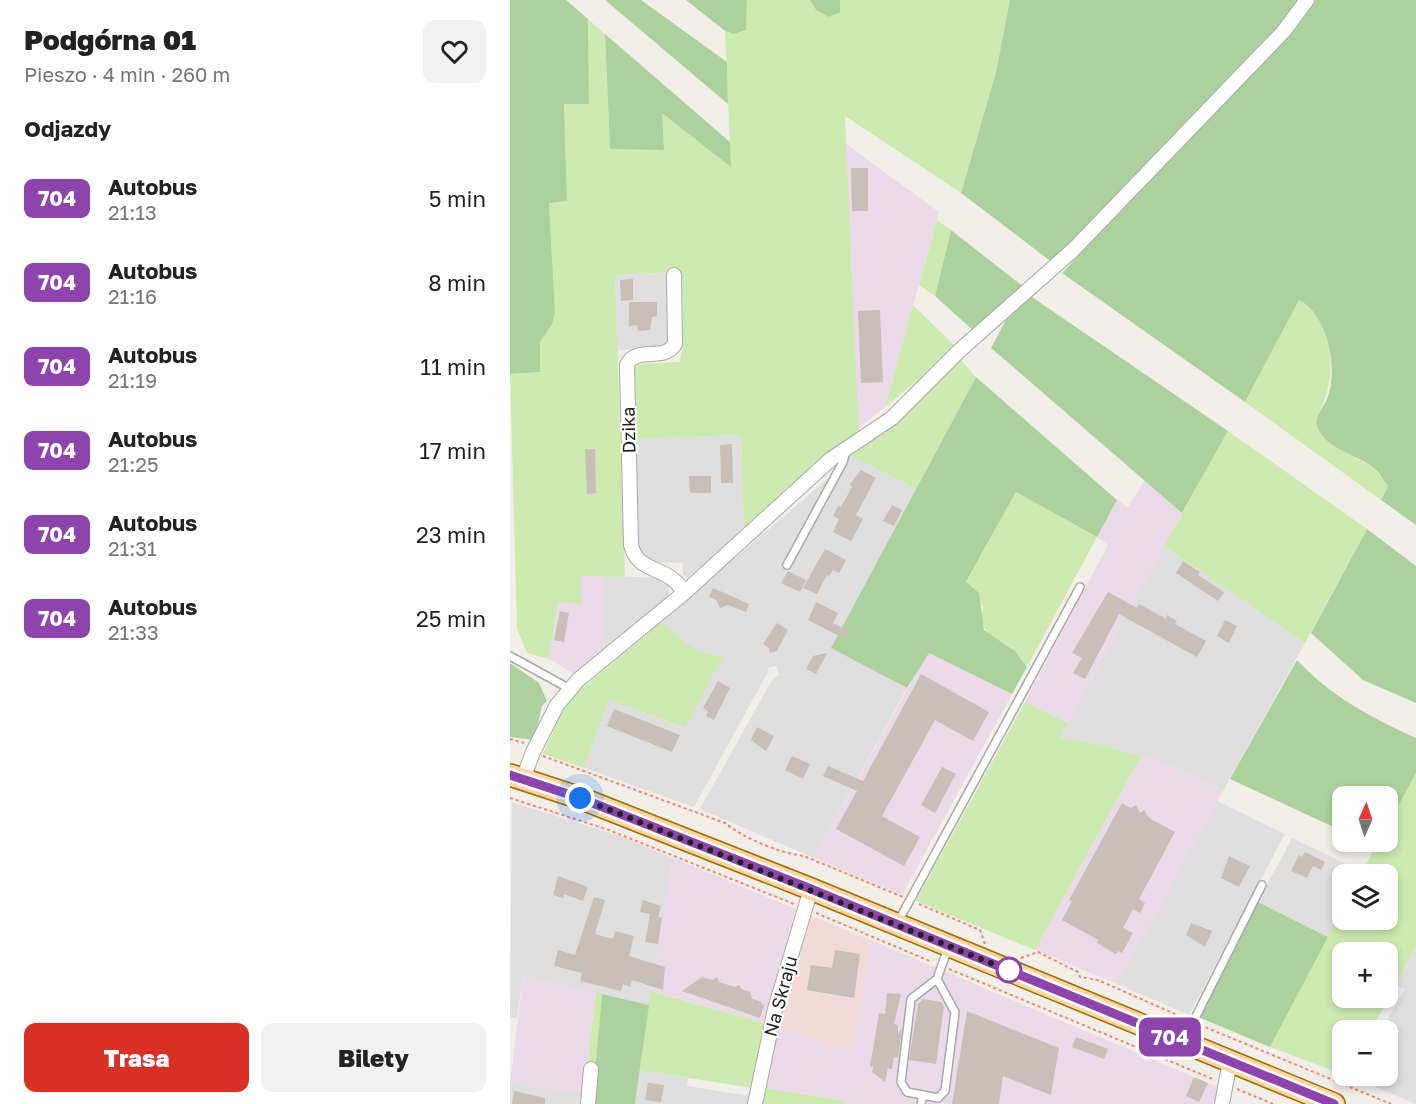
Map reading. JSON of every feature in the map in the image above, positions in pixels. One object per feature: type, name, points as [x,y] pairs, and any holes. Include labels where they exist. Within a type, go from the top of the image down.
[{"type":"main road","points":[[517,777],[580,798],[807,899],[897,924],[1334,1104]]},
{"type":"street","points":[[517,777],[533,752],[557,705],[578,680],[684,593],[831,459],[892,418],[959,351],[1073,250],[1283,32],[1307,0]]},
{"type":"street","name":"Dzika","points":[[674,275],[675,344],[667,352],[638,355],[629,359],[627,366],[631,545],[632,552],[642,564],[670,574],[684,593]]},
{"type":"street","name":"Na Skraju","points":[[755,1104],[774,1009],[807,899]]},
{"type":"street","points":[[1222,1104],[1230,1061]]},
{"type":"street","points":[[588,1104],[591,1069]]},
{"type":"lane","points":[[787,565],[843,462],[847,448]]},
{"type":"lane","points":[[897,924],[1080,587]]},
{"type":"lane","points":[[510,656],[570,689]]},
{"type":"lane","points":[[1183,1042],[1262,885]]},
{"type":"lane","points":[[937,979],[955,1012],[945,1091],[938,1098],[907,1092],[901,1082],[911,999],[937,979],[949,946]]},
{"type":"lane","points":[[921,1104],[922,1095]]},
{"type":"path","points":[[510,739],[522,741],[533,752],[725,823],[734,830],[791,854],[804,856],[980,930],[985,944],[994,948]]},
{"type":"path","points":[[510,798],[807,899],[942,966],[1273,1104]]},
{"type":"path","points":[[1013,954],[1022,958],[1038,952],[1078,972],[1080,977],[1098,980],[1391,1104]]},
{"type":"shaded area","points":[[846,144],[939,212],[885,407],[858,429]]},
{"type":"shaded area","points":[[667,273],[669,343],[664,348],[617,350],[615,275]]},
{"type":"shaded area","points":[[741,435],[744,532],[687,578],[683,575],[683,563],[646,562],[639,555],[634,439]]},
{"type":"shaded area","points":[[850,455],[916,489],[832,648],[907,688],[814,858],[700,809],[772,680],[779,675],[776,666],[767,668],[769,670],[694,807],[584,768],[609,699],[684,728],[722,656],[709,656],[693,650],[661,622],[834,473],[783,568],[788,570]]},
{"type":"shaded area","points":[[1145,480],[1182,513],[1068,723],[1025,702],[1108,545],[1097,537],[1117,500],[1128,507]]},
{"type":"shaded area","points":[[1164,546],[1305,643],[1223,791],[1166,764],[1098,744],[1059,738]]},
{"type":"shaded area","points":[[581,576],[605,576],[605,650],[576,675],[549,659],[558,602]]},
{"type":"shaded area","points":[[605,576],[669,578],[669,595],[605,650]]},
{"type":"shaded area","points":[[928,652],[1012,694],[902,895],[814,858]]},
{"type":"shaded area","points":[[1141,756],[1166,764],[1223,791],[1117,984],[1035,950]]},
{"type":"shaded area","points":[[1217,801],[1285,834],[1189,1015],[1117,984]]},
{"type":"shaded area","points":[[512,802],[623,837],[673,858],[649,1005],[523,976],[517,1018],[510,1017]]},
{"type":"shaded area","points":[[1292,838],[1346,864],[1332,864],[1332,929],[1328,937],[1258,902]]},
{"type":"shaded area","points":[[673,858],[796,909],[764,1023],[651,991]]},
{"type":"shaded area","points":[[807,914],[871,940],[852,1053],[777,1026]]},
{"type":"shaded area","points":[[871,940],[1218,1087],[1215,1104],[843,1104],[843,1101],[766,1088],[777,1026],[852,1053]]},
{"type":"shaded area","points":[[1416,947],[1416,1104],[1373,1086],[1398,1086],[1398,1020],[1387,1020],[1394,1008],[1398,1008],[1398,1001],[1405,989],[1398,986],[1398,981]]},
{"type":"shaded area","points":[[523,976],[596,992],[586,1094],[510,1083]]},
{"type":"shaded area","points":[[640,1070],[688,1078],[687,1086],[750,1096],[748,1104],[635,1104]]},
{"type":"shaded area","points":[[510,1083],[586,1094],[585,1104],[510,1104]]},
{"type":"green space","points":[[510,0],[566,0],[588,19],[589,104],[564,104],[567,201],[549,203],[555,312],[552,325],[540,342],[540,372],[510,374]]},
{"type":"green space","points":[[605,0],[641,0],[727,62],[728,104]]},
{"type":"green space","points":[[686,0],[747,0],[746,30],[734,34],[725,31]]},
{"type":"green space","points":[[747,0],[810,0],[816,10],[840,12],[840,0],[1010,0],[996,72],[961,193],[845,116],[859,438],[815,462],[744,532],[741,435],[634,439],[633,369],[638,364],[680,362],[683,342],[682,272],[615,275],[625,577],[581,576],[582,604],[558,602],[549,659],[527,653],[517,629],[510,374],[540,372],[540,342],[552,325],[555,312],[549,202],[567,201],[564,104],[589,104],[588,19],[605,34],[610,149],[661,112],[731,166],[725,31],[734,34],[746,30]]},
{"type":"green space","points":[[810,0],[840,0],[840,12],[829,17],[816,10]]},
{"type":"green space","points":[[1010,0],[1301,0],[1292,13],[1053,263],[961,193],[996,72]]},
{"type":"green space","points":[[1313,0],[1416,0],[1416,525],[1381,500],[1388,486],[1376,470],[1328,441],[1318,428],[1318,416],[1327,399],[1330,387],[1331,358],[1324,330],[1309,307],[1299,300],[1245,402],[1062,273],[1295,25]]},
{"type":"green space","points":[[605,34],[730,142],[731,167],[662,113],[664,150],[610,149]]},
{"type":"green space","points":[[937,220],[951,230],[935,296],[919,285]]},
{"type":"green space","points":[[951,230],[1025,288],[975,332],[935,296]]},
{"type":"green space","points":[[1029,295],[1228,431],[1182,513],[991,348],[1012,309]]},
{"type":"green space","points":[[1299,300],[1312,310],[1321,323],[1330,354],[1331,370],[1328,386],[1317,416],[1332,444],[1375,469],[1388,486],[1381,500],[1245,402]]},
{"type":"green space","points":[[913,305],[957,348],[885,407]]},
{"type":"green space","points":[[960,359],[976,377],[916,489],[850,455]]},
{"type":"green space","points":[[976,377],[1117,500],[1097,537],[1016,492],[966,582],[979,593],[984,630],[1015,651],[1027,667],[1012,694],[929,653],[907,688],[831,648]]},
{"type":"green space","points":[[1228,431],[1367,529],[1305,643],[1164,546]]},
{"type":"green space","points":[[1016,492],[1097,537],[1027,667],[1016,652],[986,631],[982,617],[983,607],[966,583]]},
{"type":"green space","points":[[1367,529],[1416,566],[1416,703],[1363,680],[1311,633]]},
{"type":"green space","points":[[661,622],[696,649],[704,653],[723,656],[685,728],[609,699],[584,768],[543,754],[567,701]]},
{"type":"green space","points":[[1297,660],[1323,685],[1352,705],[1416,738],[1416,773],[1398,806],[1398,786],[1332,786],[1332,826],[1230,779]]},
{"type":"green space","points":[[510,663],[539,683],[547,701],[542,706],[534,740],[510,737]]},
{"type":"green space","points":[[1025,702],[1068,723],[1060,738],[1098,744],[1141,756],[1035,950],[916,901]]},
{"type":"green space","points":[[1416,773],[1416,947],[1398,980],[1398,942],[1332,942],[1332,1008],[1383,1008],[1376,1020],[1332,1020],[1332,1070],[1270,1047],[1332,929],[1398,930],[1398,864],[1366,864],[1373,852],[1398,852],[1398,806]]},
{"type":"green space","points":[[1258,902],[1328,937],[1270,1047],[1198,1017]]},
{"type":"green space","points":[[650,991],[764,1023],[751,1088],[640,1070]]},
{"type":"green space","points":[[596,992],[602,994],[596,1063],[588,1063]]},
{"type":"green space","points":[[602,994],[649,1005],[635,1104],[592,1104]]},
{"type":"green space","points":[[766,1088],[844,1101],[843,1104],[763,1104]]},
{"type":"building","points":[[851,168],[868,168],[868,211],[852,211]]},
{"type":"building","points":[[633,279],[633,300],[621,301],[620,280]]},
{"type":"building","points":[[629,302],[657,302],[657,316],[652,317],[650,330],[638,331],[637,325],[629,326]]},
{"type":"building","points":[[880,310],[883,382],[861,383],[858,311]]},
{"type":"building","points":[[732,444],[733,483],[721,483],[720,445]]},
{"type":"building","points":[[585,449],[595,449],[596,493],[587,494]]},
{"type":"building","points":[[861,470],[876,478],[856,515],[863,519],[851,541],[833,532],[839,519],[833,516],[838,506],[841,507],[852,487],[850,485]]},
{"type":"building","points":[[689,476],[711,476],[711,493],[690,493]]},
{"type":"building","points":[[892,505],[902,510],[894,526],[883,521]]},
{"type":"building","points":[[825,549],[846,560],[839,573],[833,570],[829,576],[827,575],[817,594],[803,588]]},
{"type":"building","points":[[1183,561],[1200,572],[1198,575],[1224,592],[1218,601],[1176,573]]},
{"type":"building","points":[[788,571],[806,580],[800,592],[781,583]]},
{"type":"building","points":[[713,588],[749,604],[746,612],[728,605],[720,608],[716,600],[709,597]]},
{"type":"building","points":[[1108,592],[1137,608],[1139,604],[1166,619],[1167,615],[1177,621],[1175,624],[1206,641],[1197,657],[1119,614],[1085,679],[1073,673],[1082,658],[1072,653]]},
{"type":"building","points":[[816,602],[838,613],[833,623],[849,632],[845,639],[808,620]]},
{"type":"building","points":[[560,611],[569,613],[564,642],[554,640]]},
{"type":"building","points":[[1225,620],[1237,626],[1229,643],[1217,636]]},
{"type":"building","points":[[777,623],[788,630],[777,651],[770,653],[769,648],[763,644]]},
{"type":"building","points":[[827,653],[816,674],[806,669],[813,656]]},
{"type":"building","points":[[921,674],[989,712],[973,741],[935,720],[882,816],[920,837],[904,866],[836,829],[857,791],[823,776],[828,766],[863,781]]},
{"type":"building","points":[[718,681],[730,688],[714,720],[706,716],[708,711],[703,708]]},
{"type":"building","points":[[614,709],[680,735],[672,752],[607,726]]},
{"type":"building","points":[[757,727],[774,736],[766,751],[751,740]]},
{"type":"building","points":[[792,756],[810,764],[803,779],[785,770]]},
{"type":"building","points":[[942,767],[956,774],[935,813],[921,805]]},
{"type":"building","points":[[1122,803],[1131,808],[1136,805],[1140,813],[1144,810],[1149,818],[1175,832],[1139,899],[1145,903],[1140,913],[1133,909],[1123,928],[1133,933],[1122,953],[1118,951],[1116,954],[1097,943],[1098,940],[1062,920],[1072,901],[1069,900]]},
{"type":"building","points":[[1305,852],[1325,862],[1321,870],[1313,866],[1307,878],[1291,871],[1299,855],[1302,857]]},
{"type":"building","points":[[1229,856],[1250,866],[1239,887],[1221,878]]},
{"type":"building","points":[[558,876],[588,887],[583,901],[564,894],[563,898],[553,895]]},
{"type":"building","points":[[594,897],[605,900],[595,934],[613,939],[615,931],[634,936],[629,956],[665,967],[663,990],[632,980],[630,987],[623,984],[621,991],[580,981],[582,973],[554,966],[558,950],[575,955]]},
{"type":"building","points":[[643,900],[661,906],[658,917],[662,918],[658,944],[645,942],[650,914],[640,912]]},
{"type":"building","points":[[1191,923],[1212,931],[1205,947],[1186,935]]},
{"type":"building","points":[[835,950],[860,954],[854,998],[807,990],[811,965],[832,968]]},
{"type":"building","points":[[702,977],[712,980],[717,977],[719,982],[735,987],[739,985],[741,989],[750,992],[752,999],[760,1001],[764,1006],[760,1018],[682,991]]},
{"type":"building","points":[[887,993],[901,994],[894,1024],[898,1025],[898,1034],[902,1028],[898,1058],[894,1057],[892,1069],[888,1068],[885,1082],[872,1072],[873,1067],[870,1066],[879,1013],[885,1014]]},
{"type":"building","points":[[923,999],[941,1002],[944,1006],[936,1064],[909,1060],[918,1004]]},
{"type":"building","points":[[967,1011],[1059,1048],[1051,1095],[1003,1076],[999,1104],[952,1104]]},
{"type":"building","points":[[1076,1037],[1108,1049],[1104,1059],[1072,1047]]},
{"type":"building","points":[[1194,1077],[1208,1083],[1199,1102],[1186,1096]]},
{"type":"building","points":[[648,1083],[664,1085],[661,1102],[645,1100]]},
{"type":"building","points":[[514,1091],[545,1098],[545,1104],[512,1104]]},
{"type":"bus line","name":"704","points":[[510,775],[580,798],[811,889],[1334,1104]]},
{"type":"route","points":[[580,798],[1011,971],[1009,970]]}]
